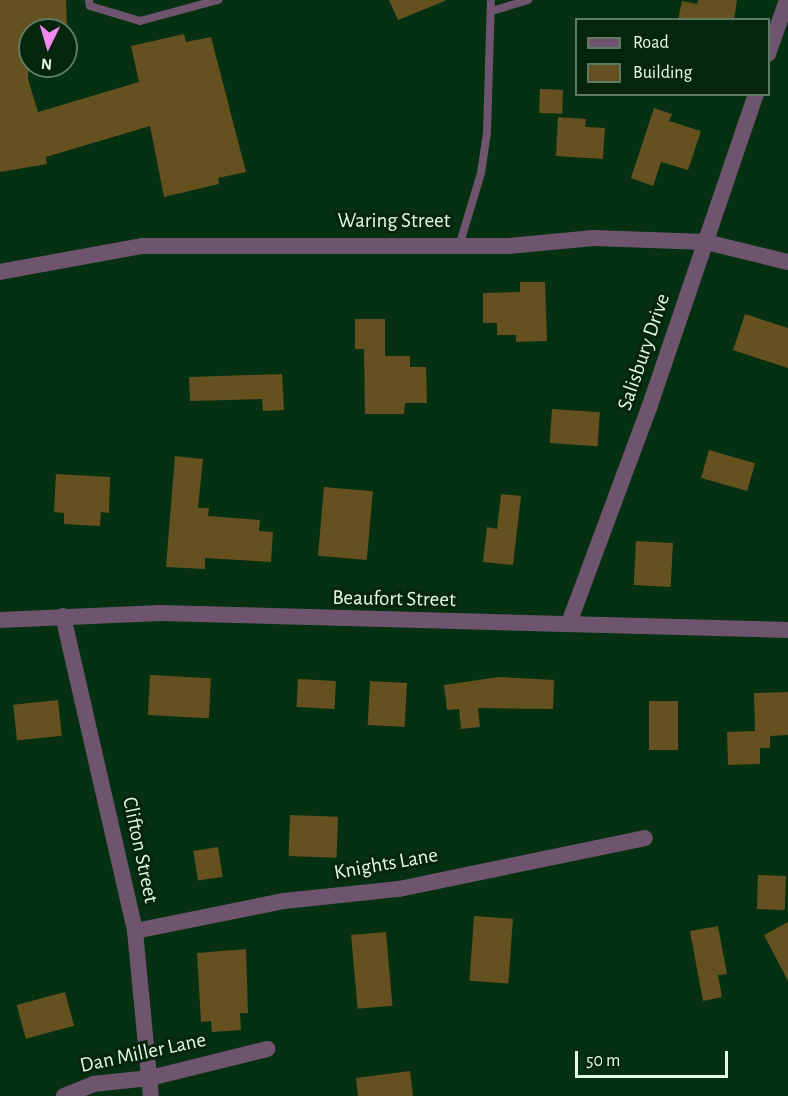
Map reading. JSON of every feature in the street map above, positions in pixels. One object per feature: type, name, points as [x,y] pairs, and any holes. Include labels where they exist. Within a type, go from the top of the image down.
[{"type":"street","points":[[770,48],[787,0]]},
{"type":"street","name":"Salisbury Drive","points":[[569,623],[706,242],[755,96]]},
{"type":"street","name":"Waring Street","points":[[0,272],[142,246],[241,243],[354,248],[460,243],[508,246],[594,238],[706,242],[788,262]]},
{"type":"street","name":"Beaufort Street","points":[[0,620],[160,613],[788,630]]},
{"type":"street","name":"Clifton Street","points":[[63,616],[135,931],[151,1096]]},
{"type":"street","name":"Knights Lane","points":[[135,931],[284,901],[399,889],[645,838]]},
{"type":"street","name":"Dan Miller Lane","points":[[64,1096],[93,1084],[150,1078],[267,1049]]},
{"type":"lane","points":[[89,0],[90,6],[140,21],[218,0]]},
{"type":"lane","points":[[460,243],[481,173],[491,0]]},
{"type":"lane","points":[[492,11],[528,0]]},
{"type":"building","points":[[0,0],[66,0],[67,18],[18,18],[18,78],[28,78],[38,112],[139,82],[131,46],[184,34],[186,42],[211,37],[246,172],[218,178],[219,184],[164,197],[150,126],[46,157],[47,164],[0,172]]},
{"type":"building","points":[[389,0],[445,0],[445,1],[398,20]]},
{"type":"building","points":[[698,0],[737,0],[734,18],[678,18],[682,1],[697,4]]},
{"type":"building","points":[[540,89],[563,90],[562,114],[539,113]]},
{"type":"building","points":[[654,108],[672,114],[669,121],[701,131],[688,170],[661,162],[653,186],[631,178]]},
{"type":"building","points":[[558,117],[586,119],[585,127],[605,128],[603,159],[556,156]]},
{"type":"building","points":[[520,282],[545,282],[547,341],[516,342],[516,335],[497,335],[497,323],[483,323],[483,293],[520,292]]},
{"type":"building","points":[[745,314],[788,328],[788,368],[733,350]]},
{"type":"building","points":[[355,319],[385,319],[385,356],[410,356],[410,367],[426,367],[427,403],[405,403],[404,414],[365,414],[364,349],[355,349]]},
{"type":"building","points":[[282,374],[284,410],[263,411],[262,399],[190,401],[189,377]]},
{"type":"building","points":[[552,409],[600,412],[598,446],[550,443]]},
{"type":"building","points":[[709,450],[755,463],[747,491],[701,478]]},
{"type":"building","points":[[175,456],[203,459],[198,508],[209,508],[208,516],[260,520],[259,531],[273,532],[271,562],[205,558],[205,569],[166,567]]},
{"type":"building","points":[[56,474],[110,477],[109,513],[101,512],[100,526],[64,524],[64,513],[54,512]]},
{"type":"building","points":[[324,487],[373,491],[367,560],[318,556]]},
{"type":"building","points":[[501,494],[521,496],[513,565],[483,562],[487,527],[497,529]]},
{"type":"building","points":[[636,541],[673,543],[671,587],[634,585]]},
{"type":"building","points":[[150,675],[211,678],[209,718],[148,715]]},
{"type":"building","points":[[499,677],[554,680],[553,709],[478,708],[480,727],[461,729],[459,709],[447,710],[444,685]]},
{"type":"building","points":[[298,679],[336,681],[334,709],[297,707]]},
{"type":"building","points":[[370,681],[407,683],[405,727],[368,725]]},
{"type":"building","points":[[788,692],[788,735],[770,736],[770,748],[760,748],[760,764],[728,765],[727,732],[755,731],[754,693]]},
{"type":"building","points":[[58,700],[62,736],[17,741],[13,705]]},
{"type":"building","points":[[649,701],[678,701],[678,750],[649,750]]},
{"type":"building","points":[[290,815],[338,817],[337,858],[289,856]]},
{"type":"building","points":[[218,847],[223,877],[198,881],[193,851]]},
{"type":"building","points":[[758,875],[786,876],[785,910],[757,909]]},
{"type":"building","points":[[474,916],[513,919],[508,984],[469,981]]},
{"type":"building","points":[[788,922],[788,981],[764,935]]},
{"type":"building","points":[[718,926],[727,974],[718,975],[722,997],[703,1001],[690,931]]},
{"type":"building","points":[[386,932],[392,1006],[358,1009],[351,935]]},
{"type":"building","points":[[246,949],[248,1013],[240,1013],[241,1030],[212,1032],[211,1021],[201,1022],[197,953]]},
{"type":"building","points":[[65,992],[74,1026],[26,1039],[17,1005]]},
{"type":"building","points":[[410,1071],[413,1096],[358,1096],[356,1078]]}]
